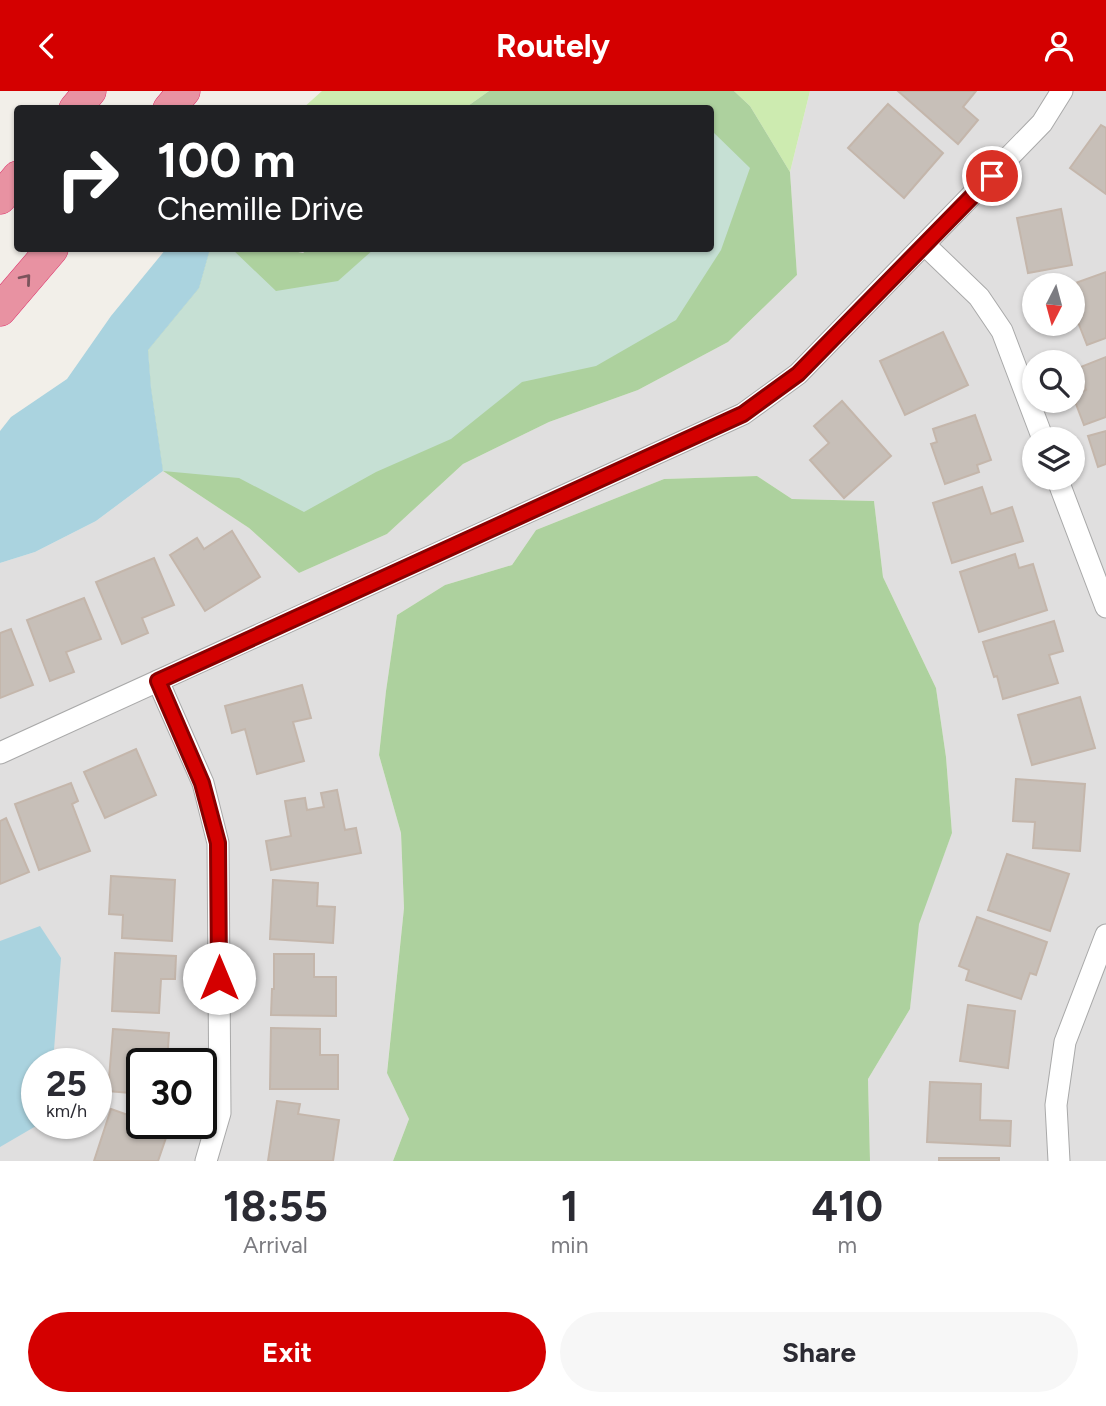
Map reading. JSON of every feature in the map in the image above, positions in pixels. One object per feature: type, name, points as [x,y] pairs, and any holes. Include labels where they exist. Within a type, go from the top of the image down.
[{"type":"highway","points":[[78,105],[90,91]]},
{"type":"highway","points":[[173,105],[184,91]]},
{"type":"highway","points":[[0,198],[14,182]]},
{"type":"highway","points":[[0,310],[49,252]]},
{"type":"street","points":[[0,753],[743,414],[798,374],[1042,124],[1062,91]]},
{"type":"street","points":[[925,245],[979,297],[1002,331],[1038,427]]},
{"type":"street","points":[[1062,490],[1106,607]]},
{"type":"street","points":[[158,681],[202,783],[218,843],[220,1113],[206,1161]]},
{"type":"street","points":[[1059,1161],[1056,1105],[1065,1042],[1106,935]]},
{"type":"shaded area","points":[[810,91],[1106,91],[1106,1161],[870,1161],[868,1079],[910,1009],[918,924],[952,833],[946,757],[936,688],[883,577],[874,501],[792,499],[757,476],[664,479],[536,530],[512,565],[445,585],[397,615],[379,755],[401,833],[404,908],[387,1072],[409,1119],[393,1161],[0,1161],[0,563],[35,552],[96,521],[163,471],[249,528],[299,573],[387,534],[463,464],[549,422],[638,390],[728,342],[797,275],[790,172]]},
{"type":"green space","points":[[322,91],[489,91],[469,105],[306,105]]},
{"type":"green space","points":[[489,91],[734,91],[750,106],[790,172],[797,275],[728,342],[638,390],[549,422],[463,464],[387,534],[299,573],[249,528],[163,471],[148,350],[199,288],[209,252],[714,252],[714,105],[469,105]]},
{"type":"green space","points":[[734,91],[810,91],[790,172],[750,106]]},
{"type":"green space","points":[[714,133],[750,168],[721,250],[676,320],[596,366],[522,382],[451,439],[376,472],[304,512],[239,478],[163,471],[148,350],[199,288],[209,252],[235,252],[276,291],[338,281],[371,252],[714,252]]},
{"type":"green space","points":[[757,476],[792,499],[874,501],[883,577],[936,688],[946,757],[952,833],[919,924],[910,1009],[868,1079],[870,1161],[393,1161],[409,1119],[387,1073],[404,908],[401,833],[379,755],[397,615],[445,585],[512,565],[536,530],[664,479]]},
{"type":"water","points":[[164,252],[209,252],[199,288],[148,350],[163,471],[96,521],[35,552],[0,563],[0,431],[11,417],[67,379],[111,316]]},
{"type":"water","points":[[40,926],[61,958],[54,1048],[21,1048],[21,1135],[0,1147],[0,941]]},
{"type":"building","points":[[898,91],[976,91],[963,107],[978,120],[958,144]]},
{"type":"building","points":[[888,104],[943,153],[904,198],[848,148]]},
{"type":"building","points":[[1101,125],[1106,128],[1106,194],[1070,168]]},
{"type":"building","points":[[1061,209],[1072,265],[1028,273],[1017,218]]},
{"type":"building","points":[[1106,272],[1106,338],[1087,345],[1083,336],[1085,280]]},
{"type":"building","points":[[943,332],[968,385],[905,415],[880,361]]},
{"type":"building","points":[[1106,357],[1106,417],[1084,425],[1079,413],[1085,413],[1085,365]]},
{"type":"building","points":[[842,401],[891,456],[844,498],[810,460],[829,443],[814,426]]},
{"type":"building","points":[[975,415],[991,460],[977,465],[979,472],[945,484],[931,444],[937,442],[933,429]]},
{"type":"building","points":[[1106,431],[1106,464],[1098,467],[1088,436]]},
{"type":"building","points":[[982,487],[991,514],[1012,507],[1023,541],[952,563],[933,503]]},
{"type":"building","points":[[232,531],[260,577],[205,611],[170,555],[197,538],[204,549]]},
{"type":"building","points":[[1015,554],[1019,568],[1033,564],[1047,610],[979,632],[960,572]]},
{"type":"building","points":[[154,558],[174,605],[142,618],[148,633],[122,644],[96,582]]},
{"type":"building","points":[[84,598],[101,639],[66,652],[74,672],[50,681],[27,620]]},
{"type":"building","points":[[1054,621],[1063,651],[1049,655],[1058,683],[1003,699],[983,642]]},
{"type":"building","points":[[11,629],[33,685],[0,698],[0,633]]},
{"type":"building","points":[[302,685],[311,718],[293,722],[304,761],[257,774],[245,729],[232,733],[225,706]]},
{"type":"building","points":[[1080,697],[1095,748],[1032,765],[1018,715]]},
{"type":"building","points":[[136,749],[156,795],[105,818],[84,772]]},
{"type":"building","points":[[1016,779],[1085,784],[1080,851],[1033,848],[1035,822],[1013,821]]},
{"type":"building","points":[[71,783],[78,801],[72,804],[90,851],[39,870],[15,804]]},
{"type":"building","points":[[337,790],[345,830],[356,828],[361,853],[271,870],[266,841],[291,836],[285,801],[305,798],[307,810],[324,807],[321,793]]},
{"type":"building","points":[[6,818],[29,872],[0,884],[0,821]]},
{"type":"building","points":[[1007,854],[1069,874],[1050,931],[988,910]]},
{"type":"building","points":[[111,876],[175,880],[172,941],[122,938],[123,915],[109,914]]},
{"type":"building","points":[[273,880],[318,883],[317,906],[335,907],[333,943],[270,939]]},
{"type":"building","points":[[977,917],[1047,942],[1036,975],[1030,973],[1021,999],[966,980],[969,970],[959,966]]},
{"type":"building","points":[[115,953],[176,956],[175,979],[161,979],[159,1013],[112,1011]]},
{"type":"building","points":[[274,954],[314,954],[314,977],[336,977],[336,1016],[271,1015]]},
{"type":"building","points":[[968,1005],[1015,1011],[1008,1068],[960,1061]]},
{"type":"building","points":[[271,1028],[320,1029],[320,1055],[338,1055],[338,1089],[270,1089]]},
{"type":"building","points":[[113,1029],[169,1033],[168,1048],[126,1048],[126,1093],[112,1091]]},
{"type":"building","points":[[930,1082],[981,1084],[980,1120],[1011,1121],[1010,1146],[927,1142]]},
{"type":"building","points":[[277,1101],[300,1104],[298,1114],[339,1120],[333,1161],[268,1161]]},
{"type":"building","points":[[112,1109],[126,1114],[126,1139],[166,1139],[158,1161],[94,1161],[101,1139],[112,1139]]},
{"type":"building","points":[[939,1158],[999,1158],[999,1161],[939,1161]]},
{"type":"route","points":[[219,978],[218,843],[202,783],[158,681],[743,414],[798,374],[992,176]]}]
